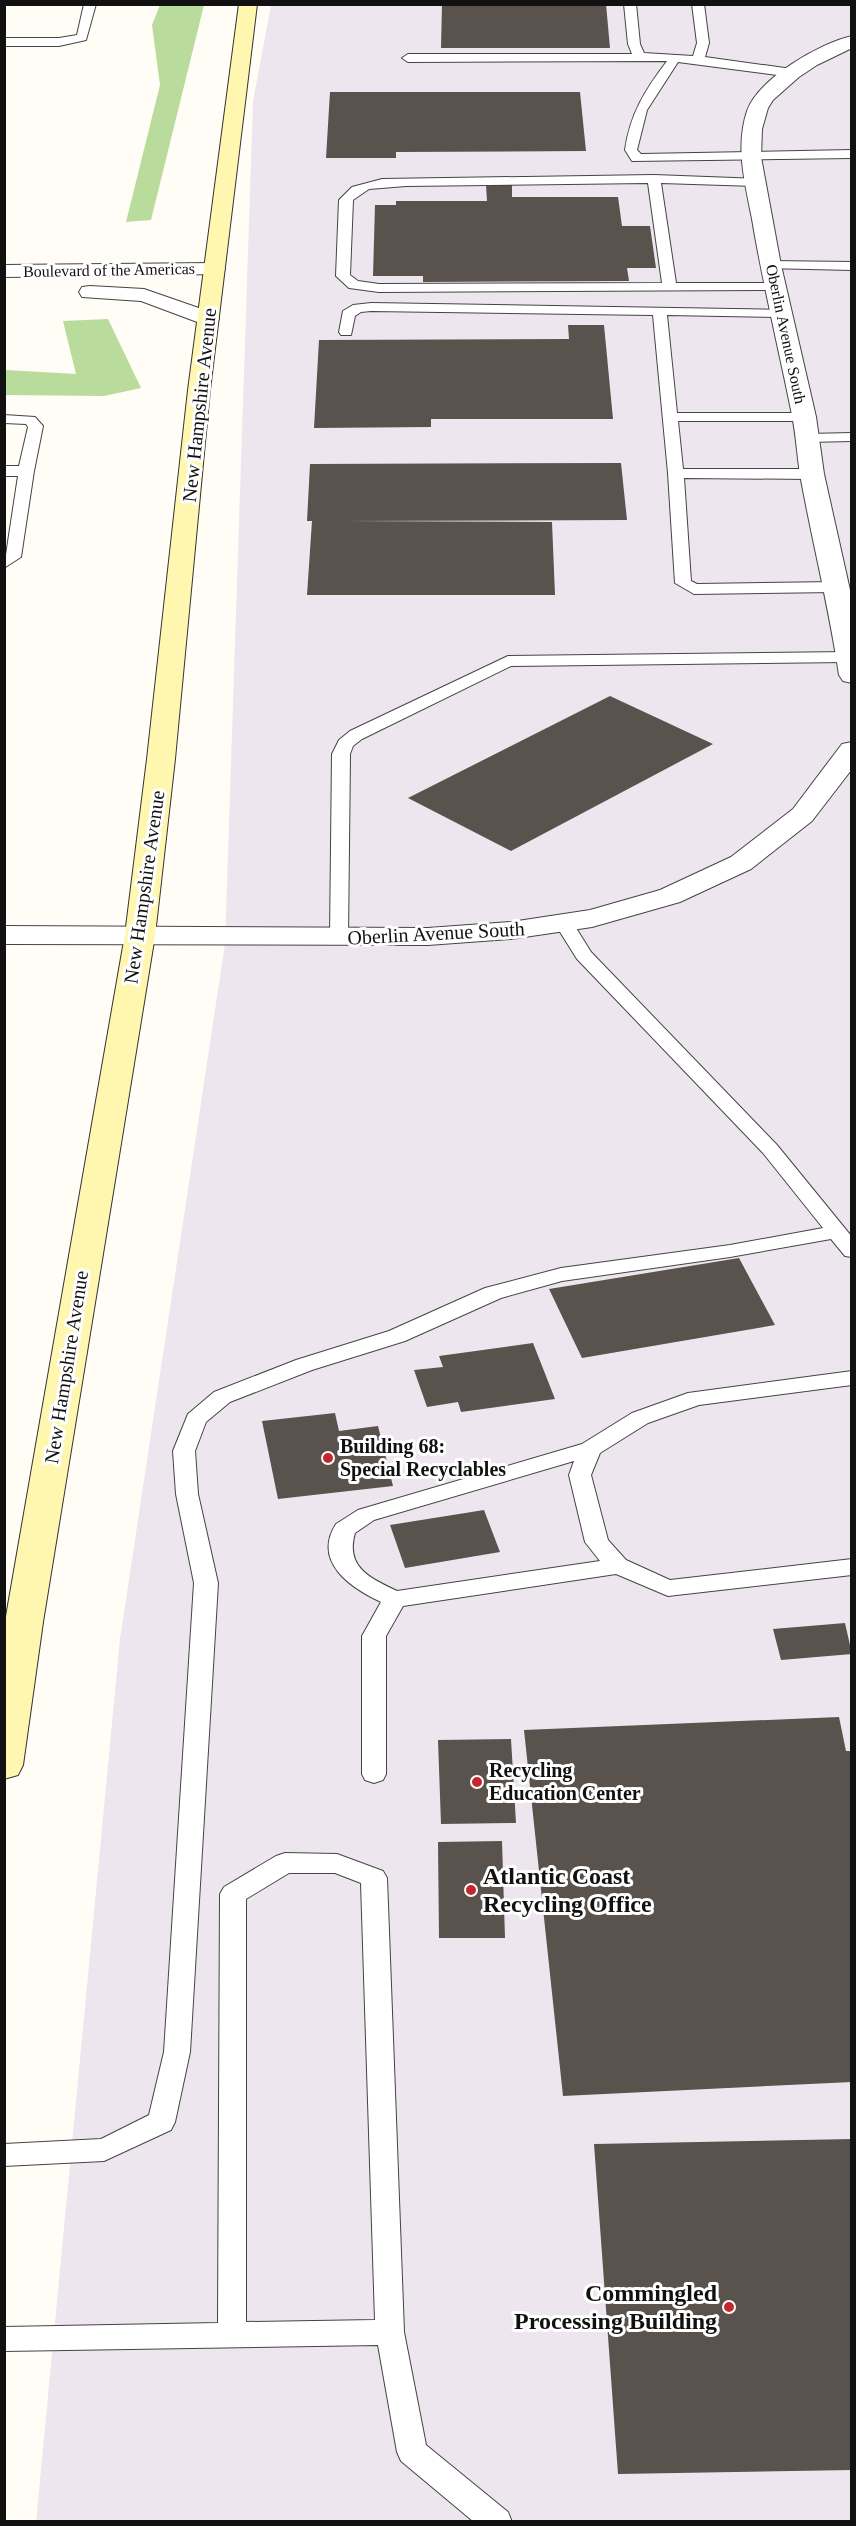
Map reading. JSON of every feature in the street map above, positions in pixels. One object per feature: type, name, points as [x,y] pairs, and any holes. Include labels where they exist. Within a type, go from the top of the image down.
[{"type":"main road","name":"New Hampshire Avenue","points":[[4,1765],[14,1622],[140,935],[163,747],[208,319],[248,4]]},
{"type":"street","name":"Oberlin Avenue South","points":[[850,666],[847,618],[836,587],[812,474],[806,428],[770,265],[751,156],[752,129],[758,108],[766,96],[792,73],[810,61],[852,41]]},
{"type":"street","name":"Boulevard of the Americas","points":[[4,271],[214,269]]},
{"type":"street","name":"Boulevard of the Americas","points":[[72,292],[133,293],[208,319]]},
{"type":"street","name":"Oberlin Avenue South","points":[[4,935],[339,938],[478,935],[564,924],[603,916],[682,892],[762,849],[807,811],[840,770],[852,750]]},
{"type":"lane","points":[[4,42],[59,42],[82,36],[90,4]]},
{"type":"lane","points":[[630,4],[634,44],[639,57]]},
{"type":"lane","points":[[698,4],[703,43],[698,60]]},
{"type":"lane","points":[[408,58],[675,58],[792,73]]},
{"type":"lane","points":[[675,58],[642,103],[634,126],[631,150],[637,158],[852,154]]},
{"type":"lane","points":[[654,179],[670,288]]},
{"type":"lane","points":[[756,182],[654,179],[406,182],[370,185],[357,189],[349,194],[346,200],[343,276],[354,285],[379,288],[776,287]]},
{"type":"lane","points":[[770,265],[852,266]]},
{"type":"lane","points":[[346,332],[348,314],[358,308],[782,313]]},
{"type":"lane","points":[[660,313],[676,472],[683,583],[694,589],[836,587]]},
{"type":"lane","points":[[671,417],[806,428],[852,437]]},
{"type":"lane","points":[[4,419],[26,419],[36,424],[26,471],[13,557],[4,563]]},
{"type":"lane","points":[[4,471],[26,471]]},
{"type":"lane","points":[[676,472],[812,474]]},
{"type":"lane","points":[[339,938],[341,754],[345,744],[356,735],[507,661],[850,666]]},
{"type":"lane","points":[[564,924],[584,955],[770,1149],[852,1251]]},
{"type":"lane","points":[[4,2155],[104,2150],[160,2122],[177,2052],[206,1583],[187,1494],[184,1451],[196,1419],[222,1397],[304,1365],[397,1336],[494,1293],[561,1275],[730,1251],[836,1232]]},
{"type":"lane","points":[[618,1566],[395,1599],[364,1584],[345,1566],[340,1549],[344,1529],[366,1515],[590,1449],[640,1418],[696,1398],[852,1378]]},
{"type":"lane","points":[[590,1449],[580,1475],[597,1542],[618,1566],[668,1588],[852,1567]]},
{"type":"lane","points":[[374,1774],[374,1636],[395,1599]]},
{"type":"lane","points":[[232,2334],[232,1894],[285,1863],[337,1864],[374,1878],[390,2332],[412,2452],[496,2522]]},
{"type":"lane","points":[[4,2339],[390,2332]]},
{"type":"shaded area","points":[[271,5],[851,5],[851,2521],[36,2522],[120,1639],[225,944],[253,101]]},
{"type":"green space","points":[[160,5],[204,5],[151,220],[126,222],[160,85],[152,25]]},
{"type":"green space","points":[[108,319],[141,388],[104,396],[5,395],[5,370],[76,374],[63,321]]},
{"type":"building","points":[[442,4],[606,4],[610,48],[441,48]]},
{"type":"building","points":[[330,92],[580,92],[586,151],[396,152],[396,158],[326,158]]},
{"type":"building","points":[[486,185],[512,185],[512,197],[618,197],[622,226],[650,226],[656,268],[627,268],[629,281],[423,282],[423,276],[373,276],[375,205],[396,205],[396,201],[487,201]]},
{"type":"building","points":[[568,325],[604,325],[613,419],[431,419],[431,427],[314,428],[319,340],[569,339]]},
{"type":"building","points":[[621,463],[627,520],[341,521],[552,522],[555,595],[307,595],[312,521],[307,521],[310,464]]},
{"type":"building","points":[[610,696],[713,744],[511,851],[408,798]]},
{"type":"building","points":[[739,1258],[775,1325],[582,1358],[549,1289]]},
{"type":"building","points":[[533,1343],[555,1399],[461,1412],[458,1402],[427,1407],[414,1370],[443,1367],[439,1356]]},
{"type":"building","name":"Building 68: Special Recyclables","points":[[335,1413],[339,1431],[378,1426],[393,1486],[278,1499],[262,1421]]},
{"type":"building","points":[[484,1510],[500,1552],[405,1568],[390,1525]]},
{"type":"building","points":[[845,1623],[852,1654],[781,1660],[773,1629]]},
{"type":"building","points":[[839,1717],[846,1751],[852,1751],[852,2082],[563,2096],[524,1730]]},
{"type":"building","name":"Recycling Education Center","points":[[511,1739],[516,1823],[441,1824],[438,1740]]},
{"type":"building","name":"Atlantic Coast Recycling Office","points":[[502,1841],[505,1938],[439,1938],[438,1842]]},
{"type":"building","name":"Commingled Processing Building","points":[[852,2139],[852,2470],[618,2474],[594,2144]]},
{"type":"place","name":"Building 68: Special Recyclables","points":[[328,1458]]},
{"type":"place","name":"Recycling Education Center","points":[[477,1782]]},
{"type":"place","name":"Atlantic Coast Recycling Office","points":[[471,1890]]},
{"type":"place","name":"Commingled Processing Building","points":[[729,2307]]}]
